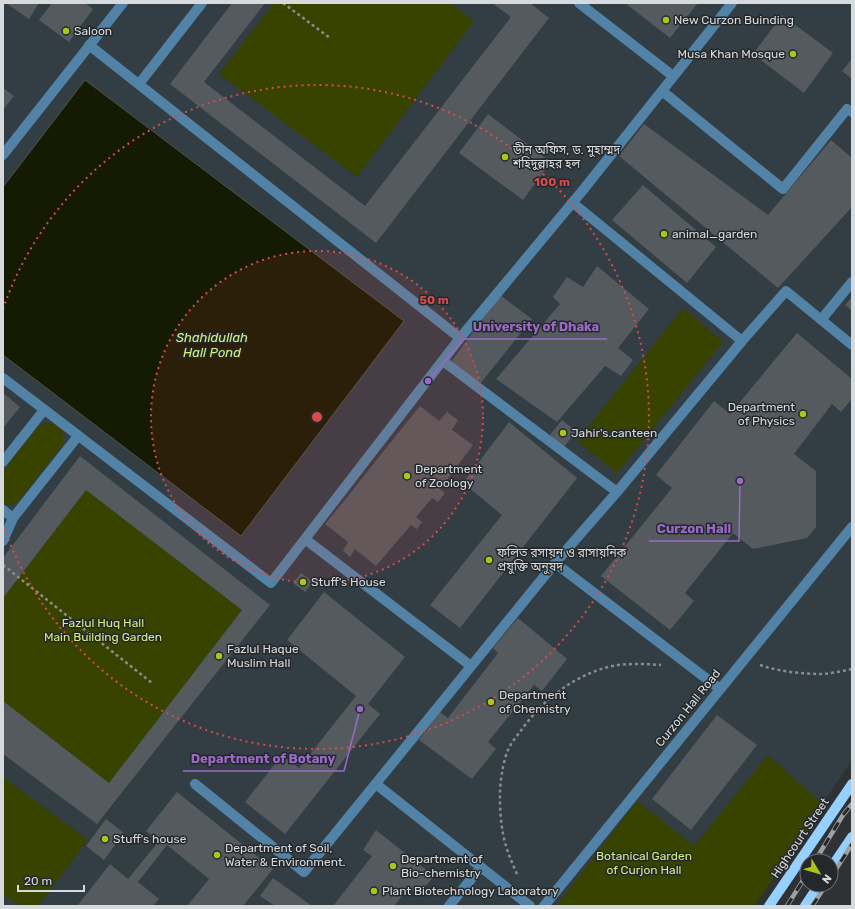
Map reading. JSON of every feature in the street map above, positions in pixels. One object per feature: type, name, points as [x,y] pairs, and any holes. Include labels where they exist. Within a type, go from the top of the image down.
[{"type":"main road","name":"Highcourt Street","points":[[769,906],[852,784]]},
{"type":"main road","points":[[839,856],[852,837]]},
{"type":"main road","points":[[805,906],[814,893]]},
{"type":"lane","points":[[3,155],[123,3]]},
{"type":"lane","points":[[139,84],[202,3]]},
{"type":"lane","points":[[579,3],[673,76]]},
{"type":"lane","points":[[3,378],[270,583],[460,338],[573,202],[732,3]]},
{"type":"lane","points":[[89,45],[460,338]]},
{"type":"lane","points":[[662,91],[783,189],[848,109],[852,112]]},
{"type":"lane","points":[[573,202],[742,341]]},
{"type":"lane","points":[[822,320],[852,282]]},
{"type":"lane","points":[[195,784],[304,872],[555,563],[618,492],[742,341],[786,291],[852,345]]},
{"type":"lane","points":[[443,361],[618,492]]},
{"type":"lane","points":[[3,462],[44,410]]},
{"type":"lane","points":[[3,541],[14,518],[78,436]]},
{"type":"lane","points":[[3,510],[14,518]]},
{"type":"lane","name":"Curzon Hall Road","points":[[544,906],[852,527]]},
{"type":"lane","points":[[305,539],[471,666]]},
{"type":"lane","points":[[555,563],[720,689]]},
{"type":"lane","points":[[376,784],[530,906]]},
{"type":"lane","points":[[450,906],[481,867]]},
{"type":"path","points":[[284,3],[330,38]]},
{"type":"path","points":[[3,565],[152,683]]},
{"type":"path","points":[[744,660],[768,668],[797,673],[826,674],[852,669]]},
{"type":"path","points":[[517,874],[505,845],[501,821],[500,797],[502,774],[508,749],[524,726],[541,705],[562,688],[586,675],[612,666],[640,664],[667,666]]},
{"type":"shaded area","points":[[3,3],[852,3],[852,760],[753,906],[7,906],[3,903]]},
{"type":"green space","points":[[274,3],[450,3],[474,21],[357,177],[219,74]]},
{"type":"green space","points":[[683,308],[723,342],[617,473],[577,441]]},
{"type":"green space","points":[[45,423],[54,424],[60,428],[63,435],[63,444],[17,503],[8,505],[3,504],[3,471],[38,426]]},
{"type":"green space","name":"Fazlul Huq Hall Main Building Garden","points":[[86,490],[242,610],[109,783],[3,701],[3,598]]},
{"type":"green space","name":"Botanical Garden of Curjon Hall","points":[[768,755],[825,806],[754,906],[556,906],[637,801],[694,846]]},
{"type":"green space","points":[[3,777],[88,840],[38,906],[21,906],[3,895]]},
{"type":"water","name":"Shahidullah Hall Pond","points":[[85,80],[404,321],[241,536],[3,355],[3,187]]},
{"type":"building","points":[[6,3],[39,3],[29,19]]},
{"type":"building","name":"Saloon","points":[[52,3],[85,3],[93,9],[69,42],[39,20]]},
{"type":"building","points":[[232,3],[265,3],[204,82],[365,206],[511,17],[492,3],[530,3],[549,18],[376,243],[170,84]]},
{"type":"building","name":"New Curzon Buinding","points":[[625,3],[698,3],[670,38]]},
{"type":"building","name":"Musa Khan Mosque","points":[[782,15],[833,53],[804,93],[753,54]]},
{"type":"building","points":[[852,59],[852,79],[842,71]]},
{"type":"building","points":[[3,88],[14,96],[3,110]]},
{"type":"building","name":"ডীন অফিস, ড. মুহাম্মদ শহিদুল্লাহর হল","points":[[488,114],[551,162],[523,200],[459,153]]},
{"type":"building","points":[[644,124],[768,215],[831,140],[852,158],[852,207],[778,288],[619,156]]},
{"type":"building","name":"animal_garden","points":[[643,185],[716,247],[687,283],[612,220]]},
{"type":"building","points":[[597,266],[649,309],[618,348],[633,360],[621,376],[605,366],[557,422],[496,379],[560,304],[553,297],[567,277],[583,287]]},
{"type":"building","points":[[500,295],[532,319],[480,384],[451,362]]},
{"type":"building","points":[[852,297],[852,311],[845,305]]},
{"type":"building","points":[[797,333],[852,379],[852,399],[841,412],[832,404],[794,454],[816,471],[816,527],[807,538],[753,549],[733,533],[685,593],[694,601],[670,630],[601,576],[672,488],[656,475],[714,401],[730,414]]},
{"type":"building","points":[[3,393],[20,407],[3,428]]},
{"type":"building","name":"Department of Zoology","points":[[420,406],[439,421],[447,412],[458,420],[452,430],[473,445],[440,489],[445,493],[438,502],[432,498],[416,517],[422,522],[417,529],[411,525],[376,566],[355,549],[350,557],[343,551],[348,542],[325,524]]},
{"type":"building","name":"Jahir's.canteen","points":[[562,420],[576,431],[564,447],[549,436]]},
{"type":"building","name":"ফলিত রসায়ন ও রাসায়নিক প্রযুক্তি অনুষদ","points":[[509,422],[577,478],[460,628],[430,605],[502,515],[463,483]]},
{"type":"building","name":"Fazlul Haque Muslim Hall","points":[[80,456],[270,605],[97,824],[3,754],[3,701],[109,783],[242,610],[86,490],[3,598],[3,558]]},
{"type":"building","name":"Stuff's House","points":[[301,573],[313,582],[305,592],[293,583]]},
{"type":"building","points":[[324,592],[405,657],[368,704],[380,714],[285,834],[245,802],[282,755],[299,768],[356,696],[287,640]]},
{"type":"building","name":"Department of Chemistry","points":[[518,618],[567,659],[542,691],[534,685],[488,742],[496,749],[472,779],[419,740],[440,712],[448,718],[498,653],[493,648]]},
{"type":"building","points":[[717,715],[757,745],[691,830],[652,799]]},
{"type":"building","name":"Department of Soil, Water & Environment.","points":[[177,792],[273,869],[243,906],[187,906],[209,879],[167,845],[138,882],[159,899],[153,906],[77,906],[110,864],[128,879],[159,841],[146,831]]},
{"type":"building","name":"Stuff's house","points":[[106,819],[124,833],[104,860],[86,846]]},
{"type":"building","name":"Department of Bio-chemistry","points":[[376,830],[434,876],[418,895],[409,888],[394,906],[333,906],[372,856],[363,850]]},
{"type":"building","points":[[273,878],[312,906],[275,906],[260,896]]},
{"type":"railway","points":[[820,853],[843,815],[852,804]]},
{"type":"railway","points":[[839,864],[852,844]]},
{"type":"railway","points":[[787,906],[799,887]]},
{"type":"railway","points":[[812,906],[821,893]]},
{"type":"place","name":"New Curzon Buinding","points":[[666,20]]},
{"type":"place","name":"Saloon","points":[[66,31]]},
{"type":"place","name":"Musa Khan Mosque","points":[[793,54]]},
{"type":"place","name":"ডীন অফিস, ড. মুহাম্মদ শহিদুল্লাহর হল","points":[[505,157]]},
{"type":"place","name":"animal_garden","points":[[664,234]]},
{"type":"place","name":"University of Dhaka","points":[[428,381]]},
{"type":"place","name":"Department of Physics","points":[[803,414]]},
{"type":"place","name":"Jahir's.canteen","points":[[563,433]]},
{"type":"place","name":"Department of Zoology","points":[[407,476]]},
{"type":"place","name":"Curzon Hall","points":[[740,481]]},
{"type":"place","name":"ফলিত রসায়ন ও রাসায়নিক প্রযুক্তি অনুষদ","points":[[489,560]]},
{"type":"place","name":"Stuff's House","points":[[303,582]]},
{"type":"place","name":"Fazlul Haque Muslim Hall","points":[[219,656]]},
{"type":"place","name":"Department of Chemistry","points":[[491,702]]},
{"type":"place","name":"Department of Botany","points":[[360,709]]},
{"type":"place","name":"Stuff's house","points":[[105,839]]},
{"type":"place","name":"Department of Soil, Water & Environment.","points":[[217,855]]},
{"type":"place","name":"Department of Bio-chemistry","points":[[393,866]]},
{"type":"place","name":"Plant Biotechnology Laboratory","points":[[374,891]]}]
